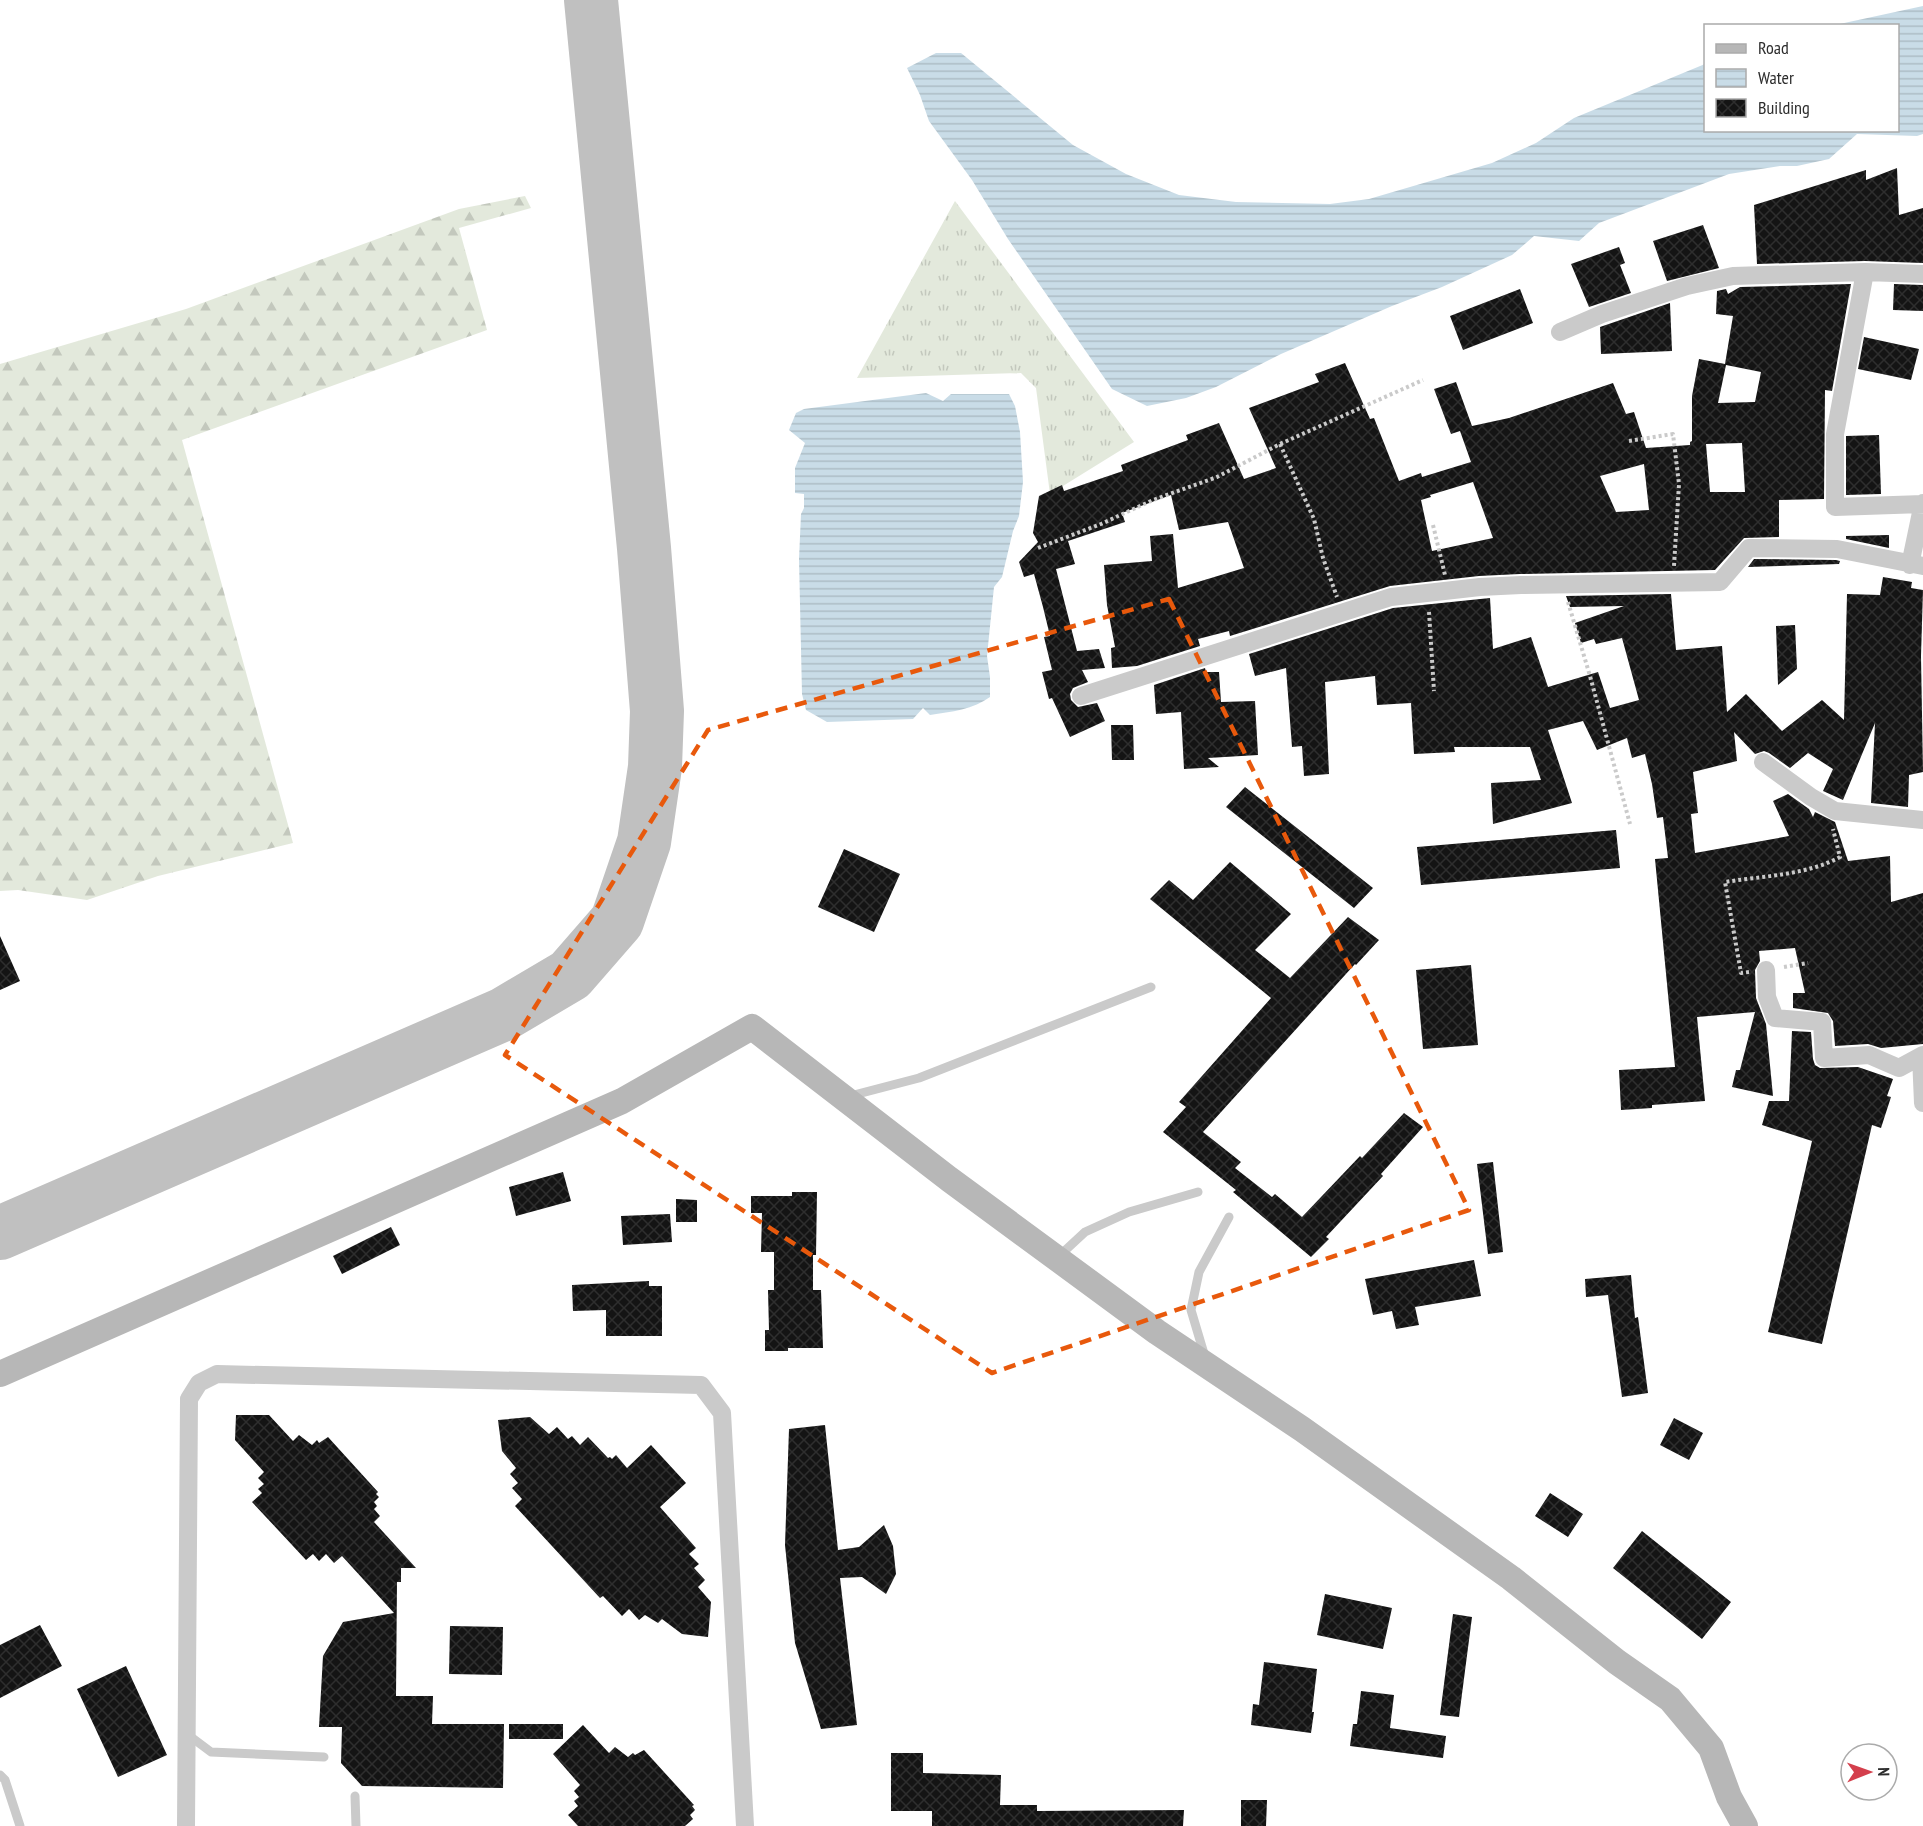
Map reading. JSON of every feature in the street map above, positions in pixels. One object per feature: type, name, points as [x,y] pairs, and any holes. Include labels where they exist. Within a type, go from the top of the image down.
[{"type":"street","points":[[1081,696],[1391,597],[1490,586],[1720,582],[1749,548],[1838,549],[1917,566],[1923,503],[1835,507],[1835,434],[1865,272]]},
{"type":"street","points":[[1560,332],[1602,314],[1687,286],[1733,276],[1865,272],[1923,274]]},
{"type":"street","points":[[1763,762],[1811,797],[1835,811],[1923,820]]},
{"type":"street","points":[[1766,969],[1767,997],[1775,1018],[1822,1022],[1824,1058],[1869,1055],[1899,1068],[1922,1055],[1923,1103]]},
{"type":"street","points":[[0,1374],[622,1101],[752,1027],[949,1179],[1156,1332],[1302,1429],[1511,1578],[1617,1662],[1670,1699],[1712,1748],[1729,1797],[1745,1826]]},
{"type":"street","points":[[186,1826],[189,1398],[199,1383],[217,1374],[701,1385],[722,1413],[745,1826]]},
{"type":"lane","points":[[844,1097],[919,1078],[1151,987]]},
{"type":"lane","points":[[1057,1258],[1085,1232],[1129,1212],[1198,1192]]},
{"type":"lane","points":[[1208,1366],[1191,1310],[1199,1272],[1229,1217]]},
{"type":"lane","points":[[186,1734],[211,1752],[324,1757]]},
{"type":"lane","points":[[0,1775],[5,1780],[20,1826]]},
{"type":"lane","points":[[355,1796],[356,1826]]},
{"type":"path","points":[[1038,548],[1101,524],[1153,500],[1217,477],[1280,444],[1423,381]]},
{"type":"path","points":[[1629,441],[1673,434],[1679,484],[1674,582]]},
{"type":"path","points":[[1280,444],[1314,519],[1323,558],[1342,611]]},
{"type":"path","points":[[1433,525],[1449,590]]},
{"type":"path","points":[[1562,584],[1590,676],[1630,824]]},
{"type":"path","points":[[1429,593],[1434,691]]},
{"type":"path","points":[[1808,963],[1741,973],[1725,882],[1794,872],[1829,863],[1840,857],[1833,830],[1835,811]]},
{"type":"highlighted area","points":[[1169,599],[1469,1210],[992,1373],[505,1055],[708,730]]},
{"type":"green space","points":[[525,196],[531,208],[459,228],[487,330],[182,440],[293,843],[158,876],[87,900],[18,890],[0,891],[0,364],[186,309],[459,209]]},
{"type":"green space","points":[[955,201],[1134,442],[1050,494],[1036,388],[1021,373],[857,378]]},
{"type":"water","points":[[1923,6],[1923,134],[1917,136],[1857,134],[1829,159],[1797,166],[1780,166],[1729,174],[1599,223],[1579,241],[1534,236],[1512,255],[1442,287],[1281,354],[1216,387],[1186,398],[1147,406],[1112,389],[1008,239],[972,180],[929,121],[907,68],[936,53],[961,53],[1073,145],[1126,174],[1179,195],[1236,202],[1330,204],[1369,199],[1492,163],[1536,143],[1574,118],[1704,64],[1704,132],[1899,132],[1899,24],[1840,24]]},
{"type":"water","points":[[926,393],[943,401],[951,394],[1009,394],[1015,406],[1020,432],[1023,482],[1019,516],[1002,577],[994,587],[987,656],[990,697],[970,707],[946,713],[930,715],[923,708],[913,719],[827,722],[806,710],[802,694],[799,559],[804,494],[795,493],[795,468],[805,443],[789,430],[796,413],[804,409]]},
{"type":"building","points":[[1897,168],[1899,215],[1923,208],[1923,263],[1865,261],[1757,264],[1754,205],[1866,170],[1866,180]]},
{"type":"building","points":[[1703,225],[1719,268],[1667,281],[1653,241]]},
{"type":"building","points":[[1619,247],[1625,263],[1620,265],[1631,293],[1589,307],[1571,264]]},
{"type":"building","points":[[1851,284],[1832,391],[1825,390],[1824,499],[1779,500],[1779,537],[1744,538],[1715,570],[1479,576],[1390,586],[1230,636],[1229,631],[1198,639],[1200,646],[1137,666],[1112,668],[1111,648],[1115,647],[1107,605],[1104,565],[1152,561],[1150,536],[1173,534],[1178,588],[1244,568],[1228,522],[1179,530],[1171,495],[1122,513],[1125,522],[1068,541],[1075,564],[1056,569],[1077,651],[1099,649],[1105,668],[1082,670],[1088,682],[1073,688],[1070,694],[1071,700],[1078,707],[1097,703],[1105,721],[1070,737],[1052,698],[1049,699],[1042,672],[1052,670],[1044,637],[1050,636],[1034,574],[1024,577],[1019,562],[1038,542],[1033,533],[1039,496],[1062,485],[1064,491],[1123,471],[1121,465],[1188,440],[1186,435],[1219,423],[1244,479],[1276,468],[1249,408],[1319,382],[1315,374],[1345,363],[1370,419],[1374,418],[1399,481],[1421,473],[1422,477],[1471,462],[1460,431],[1451,434],[1434,389],[1456,382],[1472,426],[1509,418],[1613,383],[1626,414],[1634,412],[1646,448],[1690,445],[1692,441],[1692,396],[1699,359],[1725,364],[1733,316],[1716,314],[1717,291],[1726,289],[1728,294],[1740,287]],"holes":[[[1726,365],[1761,372],[1755,402],[1718,403]],[[1742,443],[1745,492],[1710,492],[1706,444]],[[1644,464],[1649,510],[1616,512],[1600,476]],[[1473,482],[1493,538],[1432,551],[1421,500],[1431,497],[1430,495]]]},
{"type":"building","points":[[1894,284],[1923,285],[1923,311],[1893,310]]},
{"type":"building","points":[[1520,289],[1533,323],[1463,350],[1450,316]]},
{"type":"building","points":[[1670,303],[1672,351],[1601,354],[1600,327]]},
{"type":"building","points":[[1864,337],[1919,349],[1911,380],[1858,369]]},
{"type":"building","points":[[1879,435],[1881,494],[1846,495],[1846,436]]},
{"type":"building","points":[[1889,535],[1889,548],[1846,539],[1846,536]]},
{"type":"building","points":[[1754,559],[1840,561],[1839,564],[1748,567]]},
{"type":"building","points":[[1883,577],[1912,582],[1911,588],[1923,590],[1921,656],[1923,772],[1909,775],[1908,807],[1871,803],[1875,723],[1843,800],[1823,791],[1833,769],[1808,753],[1790,768],[1764,751],[1755,754],[1734,732],[1737,761],[1693,772],[1698,813],[1691,814],[1695,853],[1789,836],[1773,801],[1788,794],[1809,809],[1813,817],[1815,812],[1835,822],[1848,861],[1890,856],[1891,902],[1923,893],[1923,1044],[1881,1048],[1868,1044],[1835,1046],[1833,1021],[1828,1013],[1793,1008],[1793,993],[1805,993],[1795,948],[1759,951],[1760,961],[1755,970],[1756,998],[1766,1024],[1773,1096],[1732,1087],[1736,1070],[1740,1070],[1755,1012],[1697,1017],[1705,1101],[1621,1110],[1619,1070],[1675,1067],[1655,859],[1668,858],[1663,817],[1657,818],[1645,754],[1632,758],[1627,738],[1597,750],[1583,721],[1548,730],[1572,803],[1493,824],[1491,783],[1541,780],[1530,747],[1454,747],[1455,752],[1414,754],[1411,703],[1377,705],[1375,676],[1325,682],[1329,774],[1304,776],[1302,746],[1292,747],[1286,668],[1255,676],[1249,654],[1393,608],[1490,598],[1493,649],[1531,637],[1548,687],[1598,672],[1610,708],[1639,700],[1622,638],[1596,644],[1594,639],[1581,643],[1575,623],[1624,606],[1570,607],[1566,596],[1671,594],[1676,650],[1722,646],[1727,712],[1746,694],[1782,731],[1822,700],[1844,720],[1847,594],[1880,595]]},
{"type":"building","points":[[1795,625],[1797,669],[1778,685],[1776,626]]},
{"type":"building","points":[[1205,668],[1206,672],[1219,672],[1221,702],[1255,701],[1258,755],[1208,758],[1219,767],[1184,769],[1181,712],[1156,714],[1154,685]]},
{"type":"building","points":[[1111,725],[1133,725],[1134,760],[1112,760]]},
{"type":"building","points":[[1245,787],[1373,888],[1354,908],[1226,807]]},
{"type":"building","points":[[1616,830],[1620,868],[1421,885],[1417,847]]},
{"type":"building","points":[[844,849],[900,874],[874,932],[818,907]]},
{"type":"building","points":[[1230,862],[1291,914],[1255,950],[1290,978],[1348,917],[1379,940],[1203,1132],[1241,1162],[1235,1168],[1272,1197],[1275,1194],[1302,1217],[1404,1113],[1423,1127],[1381,1174],[1383,1176],[1326,1237],[1329,1239],[1311,1257],[1233,1192],[1236,1190],[1163,1132],[1186,1107],[1179,1102],[1271,998],[1150,899],[1169,880],[1193,900]]},
{"type":"building","points":[[0,936],[20,981],[0,990]]},
{"type":"building","points":[[1471,965],[1478,1045],[1423,1049],[1416,970]]},
{"type":"building","points":[[1792,1031],[1811,1032],[1813,1059],[1815,1065],[1820,1068],[1858,1067],[1893,1079],[1887,1096],[1891,1097],[1881,1128],[1872,1125],[1822,1344],[1768,1332],[1812,1141],[1762,1125],[1769,1101],[1789,1101]]},
{"type":"building","points":[[1493,1162],[1503,1252],[1488,1254],[1477,1164]]},
{"type":"building","points":[[563,1172],[571,1201],[516,1216],[509,1187]]},
{"type":"building","points":[[792,1192],[817,1192],[813,1290],[821,1290],[823,1348],[788,1348],[788,1351],[765,1351],[765,1330],[769,1330],[768,1290],[774,1290],[774,1252],[761,1252],[762,1213],[751,1213],[751,1196],[792,1196]]},
{"type":"building","points":[[676,1199],[697,1200],[697,1222],[676,1222]]},
{"type":"building","points":[[670,1214],[672,1242],[623,1245],[621,1216]]},
{"type":"building","points":[[391,1227],[400,1245],[342,1274],[333,1256]]},
{"type":"building","points":[[1474,1260],[1481,1296],[1415,1307],[1419,1325],[1396,1329],[1392,1311],[1373,1315],[1365,1279]]},
{"type":"building","points":[[1631,1275],[1635,1318],[1638,1317],[1648,1393],[1622,1397],[1608,1295],[1586,1297],[1585,1279]]},
{"type":"building","points":[[649,1281],[649,1286],[662,1286],[662,1336],[606,1336],[606,1310],[573,1311],[572,1285]]},
{"type":"building","points":[[236,1415],[269,1415],[293,1441],[299,1435],[312,1445],[317,1440],[319,1443],[328,1437],[378,1492],[376,1494],[379,1497],[374,1502],[377,1506],[374,1509],[380,1516],[374,1522],[416,1568],[401,1568],[401,1582],[397,1582],[396,1696],[433,1696],[432,1724],[504,1724],[503,1788],[362,1786],[341,1763],[342,1727],[319,1727],[323,1656],[343,1622],[394,1613],[342,1556],[334,1563],[326,1554],[319,1561],[313,1554],[306,1560],[252,1502],[262,1493],[258,1489],[264,1484],[258,1478],[264,1472],[235,1440]]},
{"type":"building","points":[[530,1417],[549,1434],[557,1427],[568,1439],[572,1436],[580,1445],[588,1437],[608,1458],[612,1459],[616,1455],[627,1468],[651,1445],[686,1483],[660,1507],[696,1548],[689,1554],[699,1564],[694,1568],[705,1580],[698,1587],[711,1602],[708,1637],[682,1634],[662,1619],[658,1623],[645,1615],[639,1620],[629,1609],[622,1616],[603,1596],[600,1598],[515,1506],[522,1499],[512,1488],[518,1483],[510,1474],[516,1468],[502,1451],[498,1420]]},
{"type":"building","points":[[1674,1418],[1703,1433],[1689,1460],[1660,1445]]},
{"type":"building","points":[[825,1425],[838,1550],[859,1547],[884,1525],[893,1546],[896,1574],[886,1594],[862,1577],[840,1578],[857,1725],[821,1729],[795,1643],[785,1545],[789,1429]]},
{"type":"building","points":[[1550,1493],[1583,1514],[1568,1537],[1535,1516]]},
{"type":"building","points":[[1642,1531],[1731,1602],[1702,1639],[1613,1568]]},
{"type":"building","points":[[1325,1594],[1392,1608],[1383,1649],[1317,1635]]},
{"type":"building","points":[[1453,1614],[1472,1617],[1459,1717],[1440,1715]]},
{"type":"building","points":[[40,1625],[62,1666],[0,1698],[0,1645]]},
{"type":"building","points":[[450,1626],[503,1627],[502,1675],[449,1674]]},
{"type":"building","points":[[1264,1662],[1317,1669],[1311,1733],[1251,1725],[1253,1704],[1259,1705]]},
{"type":"building","points":[[126,1666],[167,1755],[118,1777],[77,1689]]},
{"type":"building","points":[[1361,1691],[1394,1695],[1390,1728],[1446,1736],[1443,1758],[1350,1746],[1353,1724],[1357,1724]]},
{"type":"building","points":[[509,1724],[563,1724],[563,1739],[509,1739]]},
{"type":"building","points":[[583,1725],[609,1753],[615,1747],[628,1757],[644,1750],[694,1805],[692,1806],[695,1810],[690,1815],[693,1819],[685,1826],[578,1826],[568,1815],[578,1806],[574,1801],[579,1797],[574,1791],[580,1785],[553,1754]]},
{"type":"building","points":[[891,1753],[923,1753],[923,1773],[1001,1775],[1000,1805],[1037,1805],[1037,1811],[1184,1810],[1183,1826],[932,1826],[932,1811],[891,1811]]},
{"type":"building","points":[[1241,1800],[1267,1800],[1266,1826],[1241,1826]]},
{"type":"taxiway","points":[[0,1233],[504,1014],[570,975],[617,921],[644,842],[655,767],[657,711],[644,548],[591,0]]}]
